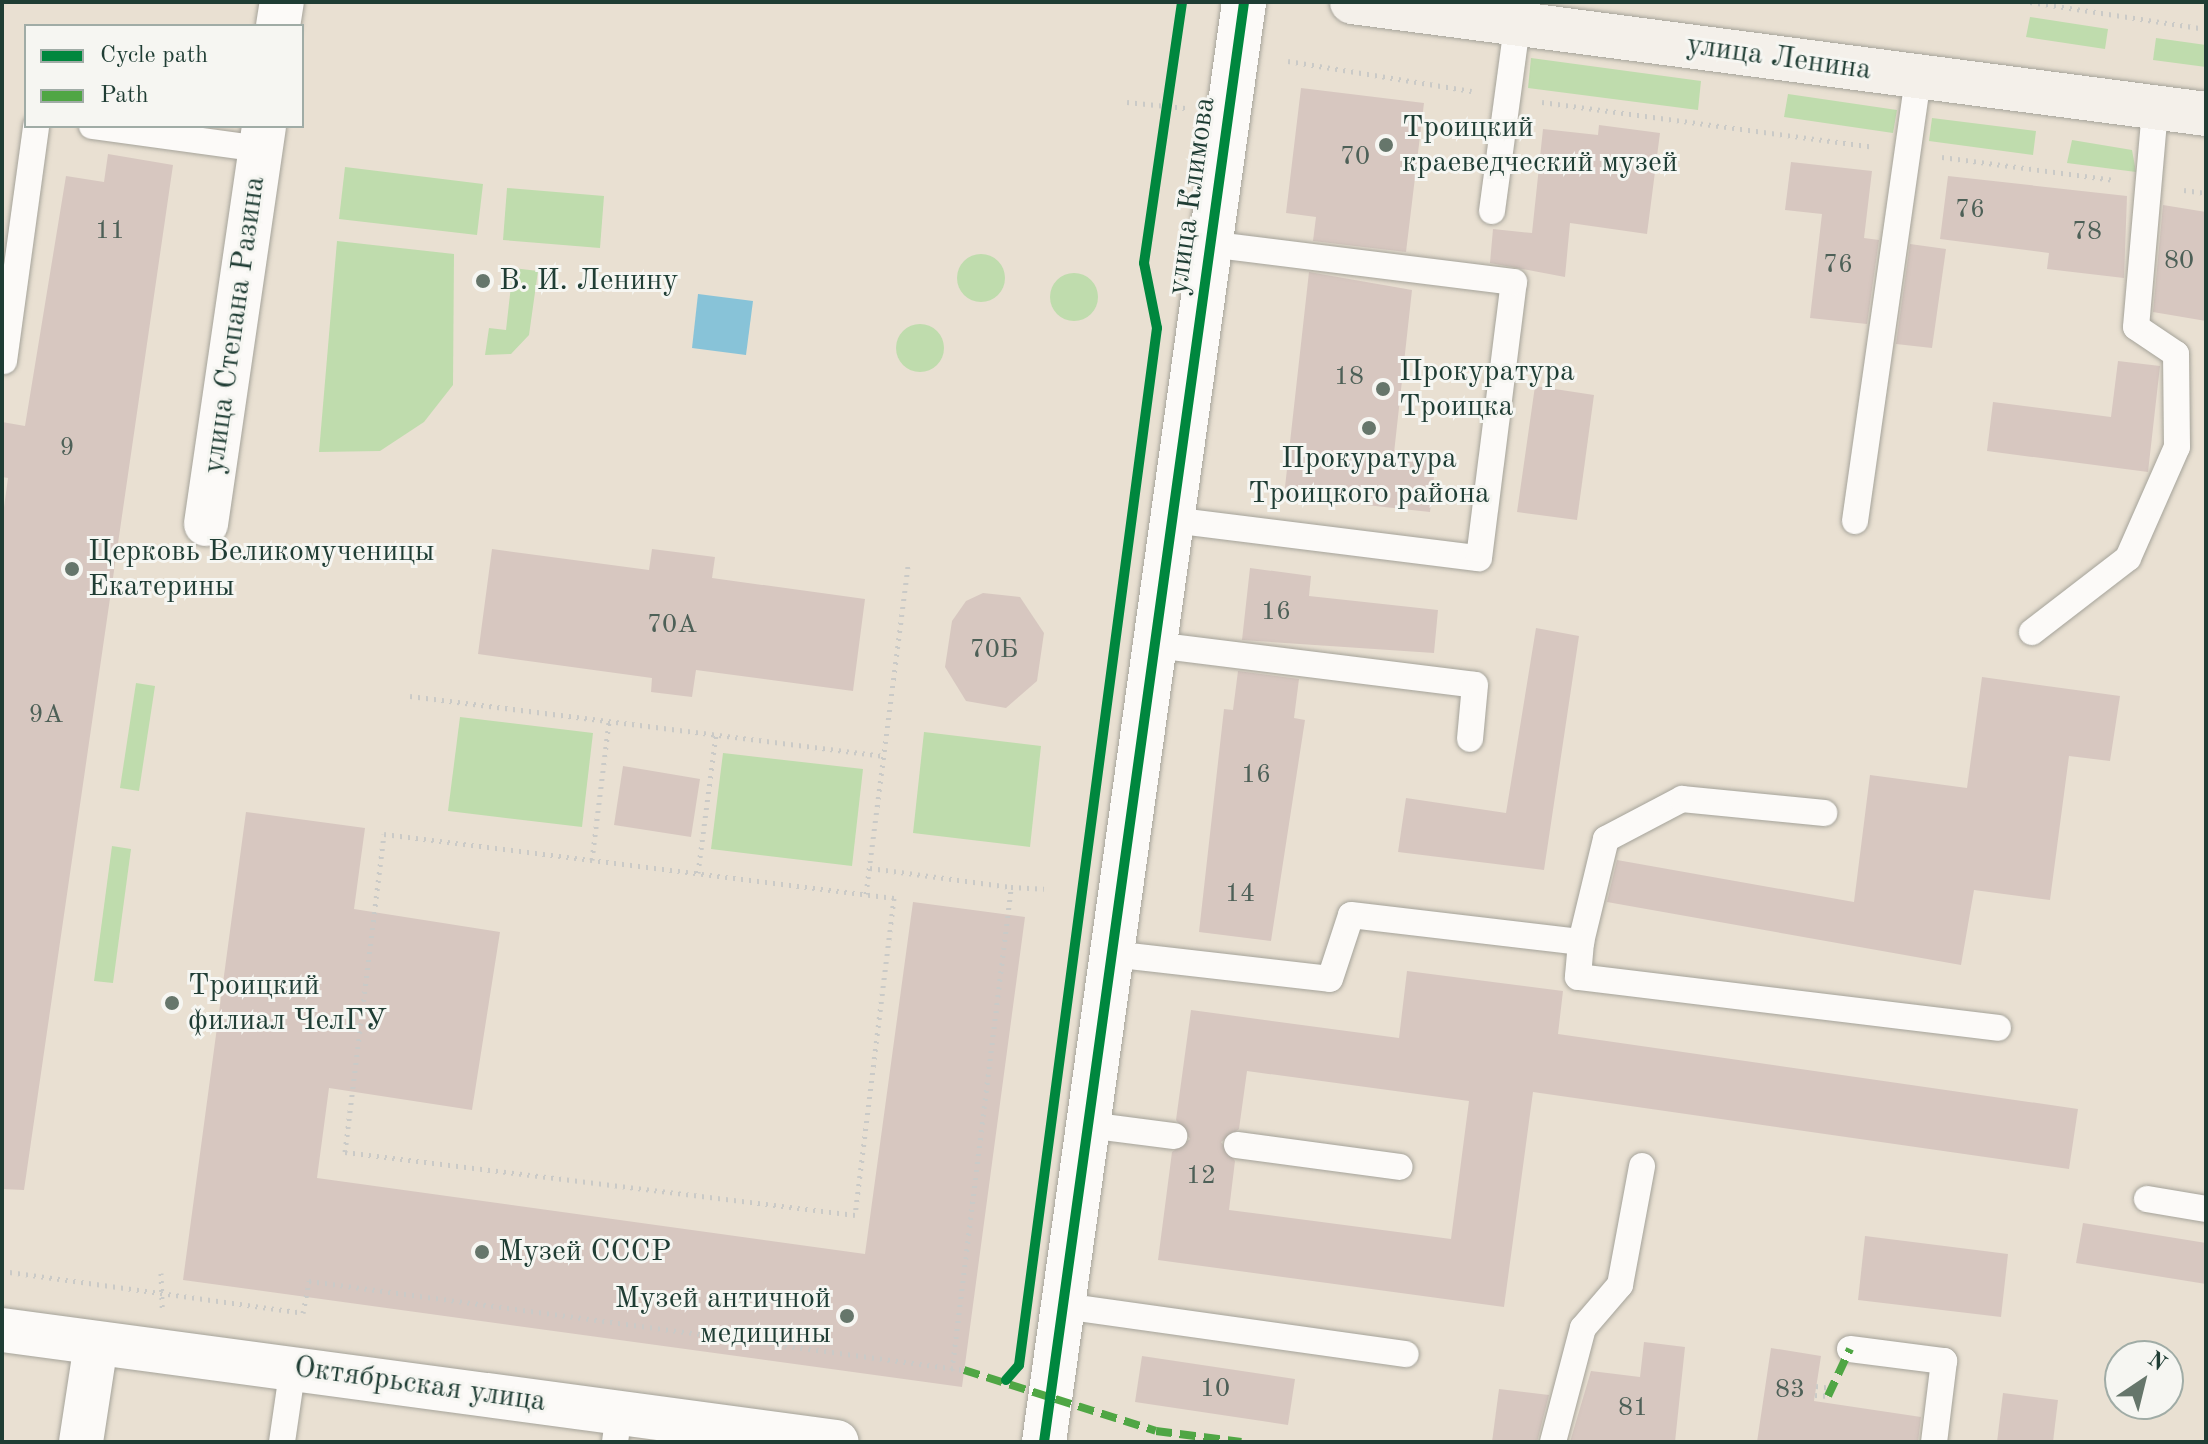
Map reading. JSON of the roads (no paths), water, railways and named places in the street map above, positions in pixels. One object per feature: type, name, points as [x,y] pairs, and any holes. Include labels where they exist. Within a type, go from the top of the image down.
[{"type":"street","points":[[278,24],[282,2]]},
{"type":"street","name":"улица Климова","points":[[1044,1442],[1244,2]]},
{"type":"street","name":"улица Ленина","points":[[1352,2],[1518,12],[1918,76],[2206,114]]},
{"type":"street","name":"улица Степана Разина","points":[[206,524],[262,137]]},
{"type":"street","name":"Октябрьская улица","points":[[2,1330],[293,1367],[635,1428],[837,1442]]},
{"type":"street","points":[[81,1442],[96,1344]]},
{"type":"lane","points":[[1492,211],[1518,12]]},
{"type":"lane","points":[[1855,521],[1918,76]]},
{"type":"lane","points":[[2032,632],[2128,558],[2177,447],[2176,354],[2136,327],[2155,108]]},
{"type":"lane","points":[[4,361],[36,128]]},
{"type":"lane","points":[[123,128],[262,137]]},
{"type":"lane","points":[[1172,520],[1479,558],[1514,282],[1210,244]]},
{"type":"lane","points":[[1155,645],[1475,685],[1470,739]]},
{"type":"lane","points":[[1824,813],[1682,799],[1606,839],[1581,942],[1578,977],[1998,1028]]},
{"type":"lane","points":[[1112,954],[1330,979],[1351,915],[1581,942]]},
{"type":"lane","points":[[1088,1125],[1174,1136]]},
{"type":"lane","points":[[1237,1145],[1400,1167]]},
{"type":"lane","points":[[1553,1442],[1583,1328],[1620,1285],[1642,1166]]},
{"type":"lane","points":[[2147,1199],[2206,1209]]},
{"type":"lane","points":[[1063,1306],[1406,1354]]},
{"type":"lane","points":[[1850,1349],[1944,1361],[1934,1442]]},
{"type":"lane","points":[[282,1442],[293,1367]]},
{"type":"water","points":[[698,294],[753,301],[746,355],[692,348]]},
{"type":"place","name":"Троицкий краеведческий музей","points":[[1386,145]]},
{"type":"place","name":"В. И. Ленину","points":[[483,281]]},
{"type":"place","name":"Прокуратура Троицка","points":[[1383,389]]},
{"type":"place","name":"Прокуратура Троицкого района","points":[[1369,428]]},
{"type":"place","name":"Церковь Великомученицы Екатерины","points":[[72,569]]},
{"type":"place","name":"Троицкий филиал ЧелГУ","points":[[172,1003]]},
{"type":"place","name":"Музей СССР","points":[[482,1252]]},
{"type":"place","name":"Музей античной медицины","points":[[847,1316]]}]
